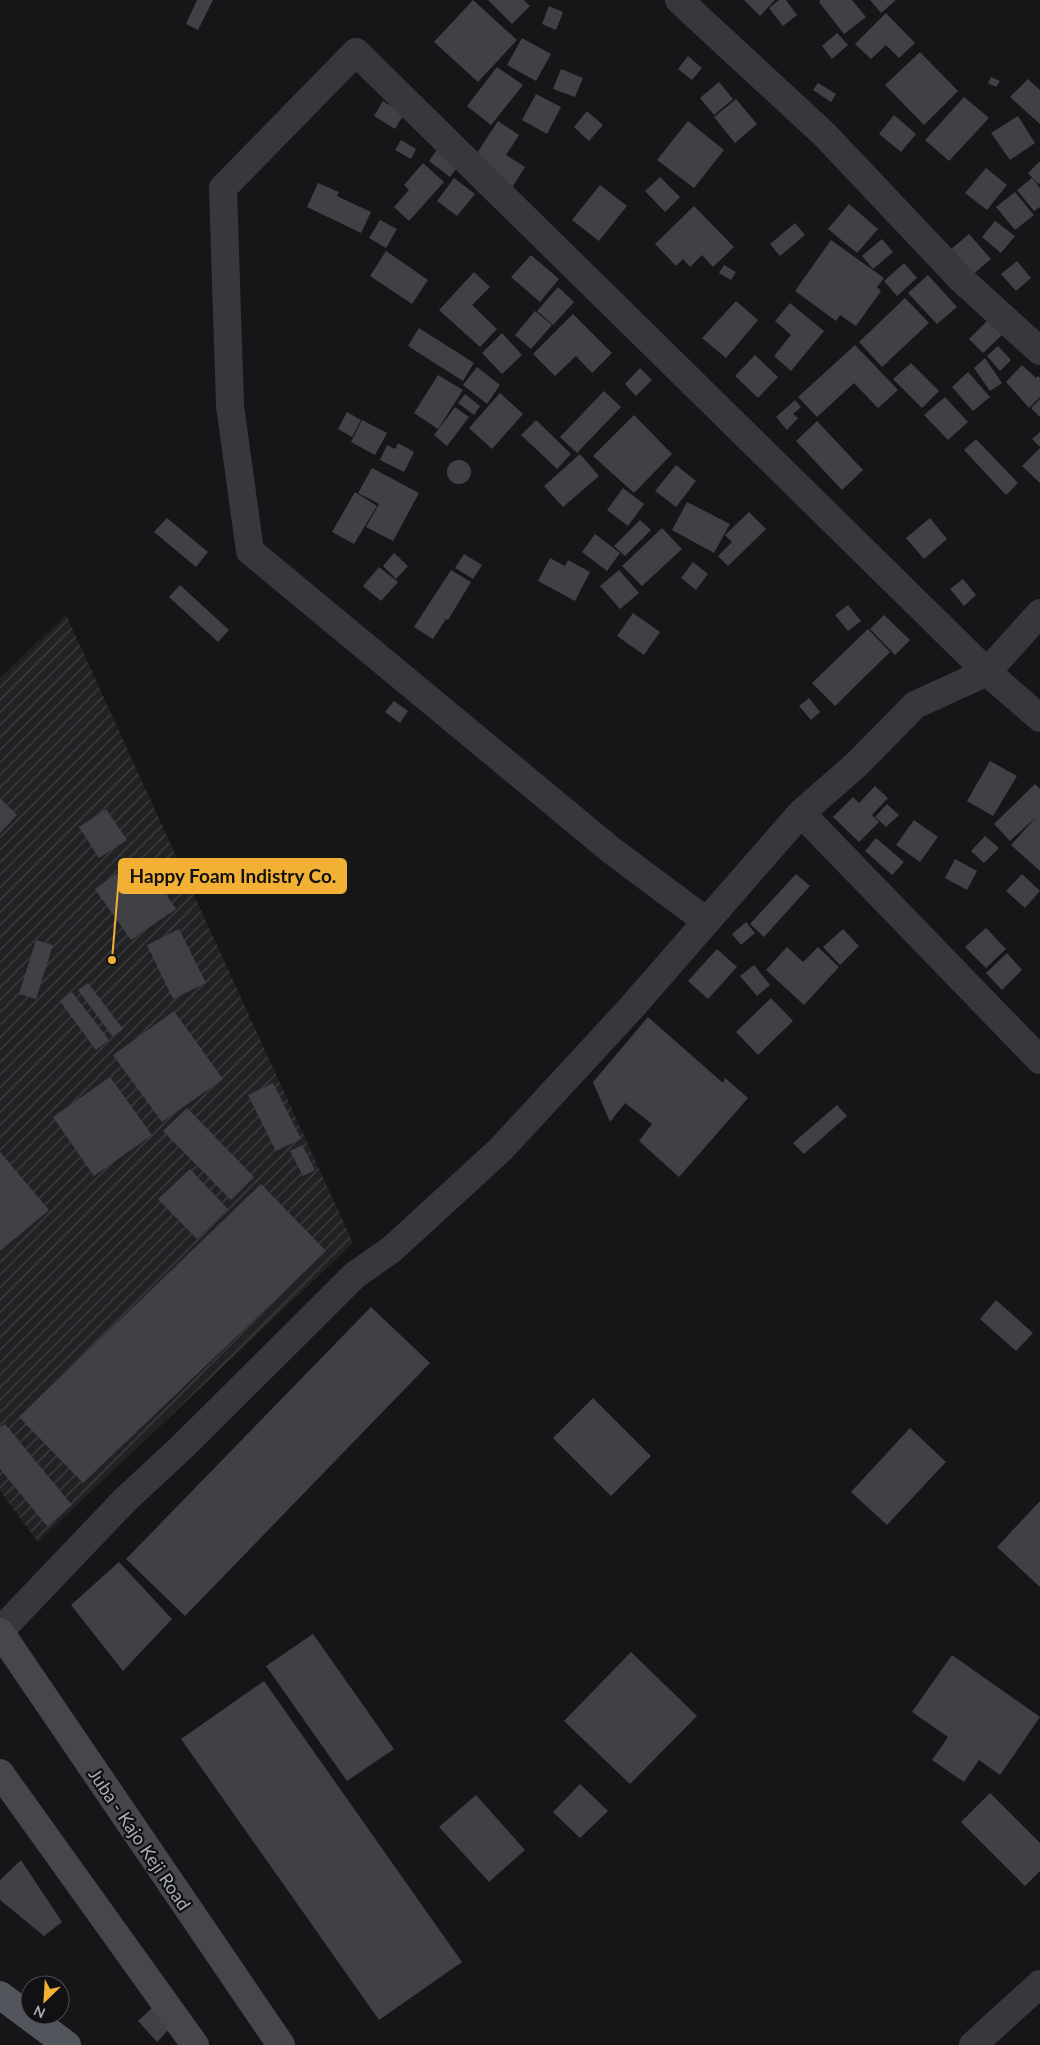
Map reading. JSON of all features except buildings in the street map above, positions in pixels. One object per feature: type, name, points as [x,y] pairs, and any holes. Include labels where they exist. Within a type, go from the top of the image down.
[{"type":"main road","name":"Juba - Kajo Keji Road","points":[[0,1632],[281,2045]]},
{"type":"main road","points":[[0,1773],[195,2045]]},
{"type":"main road","points":[[0,1995],[67,2045]]},
{"type":"street","points":[[679,0],[826,135],[961,279],[1040,351]]},
{"type":"street","points":[[706,921],[604,844],[250,551],[230,406],[223,188],[356,52],[987,672],[1040,718]]},
{"type":"street","points":[[0,1632],[125,1500],[181,1448],[355,1275],[392,1249],[501,1149],[632,1007],[801,813],[856,765],[915,705],[987,672],[1040,613]]},
{"type":"street","points":[[801,813],[1040,1060]]},
{"type":"street","points":[[972,2045],[1040,1984]]},
{"type":"shaded area","points":[[66,615],[353,1243],[38,1542],[0,1491],[0,678]]},
{"type":"place","name":"Happy Foam Indistry Co.","points":[[112,960]]}]
